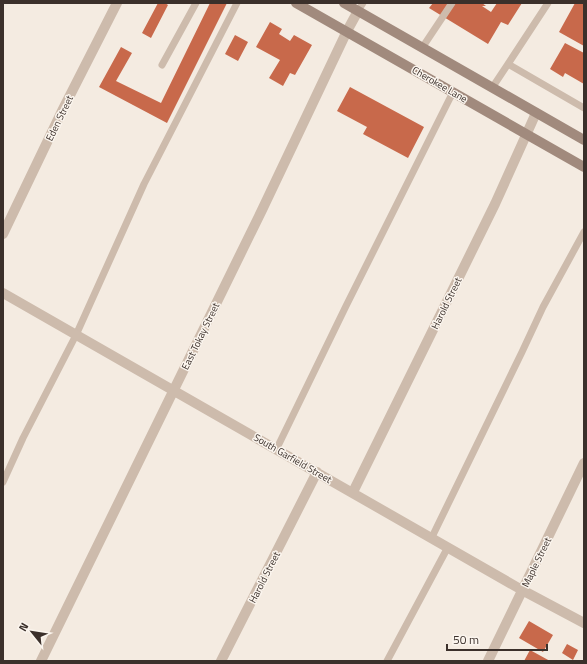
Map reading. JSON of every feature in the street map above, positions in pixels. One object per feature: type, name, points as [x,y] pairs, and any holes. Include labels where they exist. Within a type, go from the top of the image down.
[{"type":"main road","name":"Cherokee Lane","points":[[296,3],[584,167]]},
{"type":"main road","points":[[344,3],[361,7],[422,48],[536,113],[583,137]]},
{"type":"street","name":"Eden Street","points":[[3,234],[63,109],[117,3]]},
{"type":"street","name":"East Tokay Street","points":[[41,661],[347,31],[361,7]]},
{"type":"street","name":"Harold Street","points":[[353,492],[495,204],[536,113]]},
{"type":"street","name":"South Garfield Street","points":[[3,292],[173,391],[277,448],[522,590],[584,623]]},
{"type":"street","name":"Maple Street","points":[[488,661],[584,463]]},
{"type":"street","name":"Harold Street","points":[[221,661],[317,472]]},
{"type":"lane","points":[[162,65],[196,3]]},
{"type":"lane","points":[[3,482],[23,438],[76,335],[144,184],[237,3]]},
{"type":"lane","points":[[422,48],[452,3]]},
{"type":"lane","points":[[492,88],[548,3]]},
{"type":"lane","points":[[508,64],[584,108]]},
{"type":"lane","points":[[277,448],[453,92]]},
{"type":"lane","points":[[432,537],[522,352],[542,307],[584,232]]},
{"type":"lane","points":[[387,661],[448,547]]},
{"type":"building","points":[[158,3],[165,3],[168,5],[151,38],[142,33]]},
{"type":"building","points":[[210,3],[227,3],[167,123],[99,87],[121,47],[132,53],[116,81],[161,103]]},
{"type":"building","points":[[433,3],[482,3],[486,6],[482,6],[491,12],[497,3],[522,3],[508,25],[501,22],[488,44],[429,8]]},
{"type":"building","points":[[575,3],[584,3],[584,46],[559,32]]},
{"type":"building","points":[[270,22],[282,29],[279,34],[290,41],[294,35],[312,45],[295,75],[290,73],[283,86],[269,78],[280,60],[256,47]]},
{"type":"building","points":[[235,35],[248,42],[238,61],[225,54]]},
{"type":"building","points":[[565,43],[584,53],[584,84],[565,73],[563,77],[550,69]]},
{"type":"building","points":[[350,87],[424,127],[408,158],[363,134],[367,127],[337,111]]},
{"type":"building","points":[[529,621],[553,635],[543,652],[519,638]]},
{"type":"building","points":[[567,644],[578,650],[573,660],[562,653]]},
{"type":"building","points":[[530,650],[550,661],[524,661]]}]
